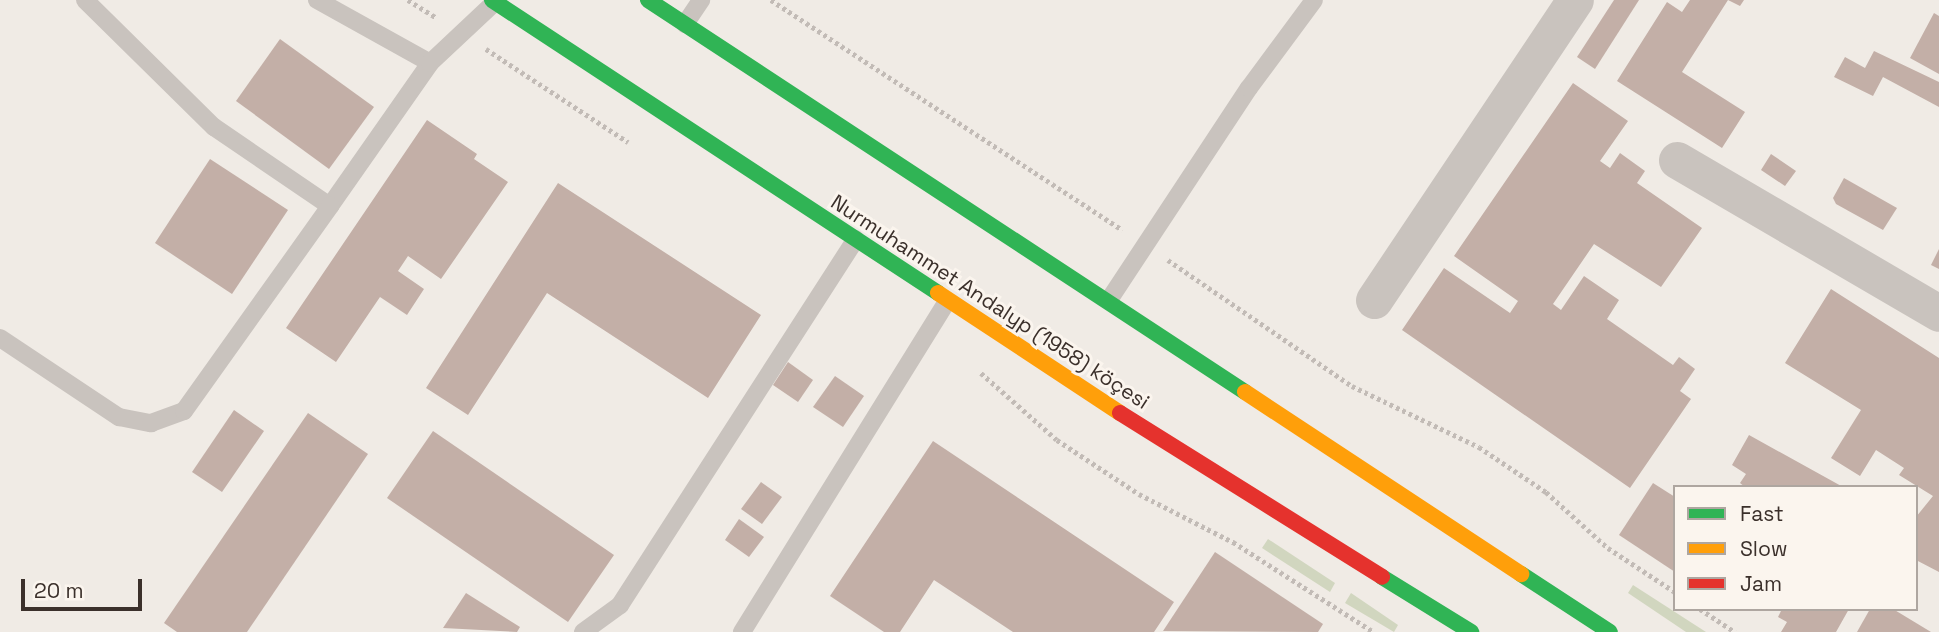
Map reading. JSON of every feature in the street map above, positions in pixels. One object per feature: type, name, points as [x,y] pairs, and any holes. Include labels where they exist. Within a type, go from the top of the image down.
[{"type":"main road","points":[[648,0],[1109,300],[1610,632]]},
{"type":"main road","name":"Nurmuhammet Andalyp (1958) köçesi","points":[[493,1],[1201,466],[1471,632]]},
{"type":"street","points":[[1374,300],[1575,0]]},
{"type":"street","points":[[1677,160],[1939,313]]},
{"type":"lane","points":[[85,0],[214,127],[330,206]]},
{"type":"lane","points":[[317,0],[430,63]]},
{"type":"lane","points":[[685,24],[701,0]]},
{"type":"lane","points":[[1109,300],[1143,243],[1314,0]]},
{"type":"lane","points":[[0,338],[120,417],[151,423],[184,411],[430,63],[493,1]]},
{"type":"lane","points":[[583,632],[620,605],[856,239]]},
{"type":"lane","points":[[743,632],[947,301]]},
{"type":"path","points":[[408,0],[639,148]]},
{"type":"path","points":[[771,0],[1143,243],[1352,386],[1479,447],[1546,492],[1608,548],[1673,591]]},
{"type":"path","points":[[979,371],[1069,448],[1139,494],[1233,542],[1374,632]]},
{"type":"path","points":[[1703,611],[1735,632]]},
{"type":"green space","points":[[1268,539],[1335,583],[1330,592],[1262,548]]},
{"type":"green space","points":[[1633,585],[1706,632],[1686,632],[1628,593]]},
{"type":"green space","points":[[1351,593],[1398,625],[1394,632],[1345,603]]},
{"type":"building","points":[[1614,0],[1639,0],[1595,69],[1577,57]]},
{"type":"building","points":[[1690,0],[1728,0],[1682,72],[1745,112],[1722,148],[1617,81],[1667,2],[1682,12]]},
{"type":"building","points":[[1728,0],[1744,0],[1740,6]]},
{"type":"building","points":[[1934,13],[1939,16],[1939,74],[1910,58]]},
{"type":"building","points":[[280,39],[374,107],[329,169],[236,101]]},
{"type":"building","points":[[1874,51],[1939,82],[1939,107],[1883,77],[1873,96],[1834,77],[1845,57],[1865,68]]},
{"type":"building","points":[[1573,83],[1628,121],[1600,161],[1610,168],[1620,153],[1645,171],[1637,183],[1702,228],[1661,287],[1594,244],[1553,304],[1561,310],[1584,276],[1619,300],[1607,319],[1673,365],[1679,357],[1695,369],[1680,391],[1691,399],[1630,488],[1402,330],[1444,268],[1510,313],[1518,301],[1454,256]]},
{"type":"building","points":[[427,120],[477,154],[474,159],[508,182],[441,279],[408,256],[398,271],[424,289],[407,315],[380,297],[336,362],[286,328]]},
{"type":"building","points":[[1771,154],[1796,171],[1785,186],[1761,170]]},
{"type":"building","points":[[210,159],[288,210],[232,294],[155,243]]},
{"type":"building","points":[[1844,178],[1897,208],[1883,230],[1836,204],[1833,198]]},
{"type":"building","points":[[558,183],[761,315],[708,398],[547,293],[468,415],[426,388]]},
{"type":"building","points":[[1939,249],[1939,269],[1931,265]]},
{"type":"building","points":[[1831,289],[1939,358],[1939,572],[1918,561],[1918,515],[1933,496],[1899,475],[1904,468],[1876,450],[1860,476],[1831,458],[1861,410],[1785,363]]},
{"type":"building","points":[[788,362],[813,380],[798,402],[773,385]]},
{"type":"building","points":[[835,376],[864,396],[843,427],[813,407]]},
{"type":"building","points":[[234,410],[264,431],[222,492],[192,472]]},
{"type":"building","points":[[308,413],[368,454],[247,632],[177,632],[164,623]]},
{"type":"building","points":[[433,431],[614,555],[568,622],[387,498]]},
{"type":"building","points":[[1749,435],[1839,485],[1742,485],[1740,483],[1746,474],[1732,465]]},
{"type":"building","points":[[933,441],[1174,602],[1154,632],[1013,632],[934,580],[900,632],[884,632],[830,596]]},
{"type":"building","points":[[761,482],[782,497],[762,524],[741,509]]},
{"type":"building","points":[[1653,483],[1673,496],[1673,571],[1619,535]]},
{"type":"building","points":[[739,519],[764,537],[749,557],[725,540]]},
{"type":"building","points":[[1215,552],[1323,624],[1318,632],[1163,631]]},
{"type":"building","points":[[466,593],[520,627],[517,632],[443,628]]},
{"type":"building","points":[[1781,611],[1848,611],[1836,632],[1781,632],[1787,622],[1778,617]]},
{"type":"building","points":[[1869,611],[1896,611],[1931,632],[1857,632]]},
{"type":"traffic: fast","points":[[492,0],[938,293]]},
{"type":"traffic: fast","points":[[648,0],[1245,392]]},
{"type":"traffic: fast","points":[[1521,574],[1610,632]]},
{"type":"traffic: fast","points":[[1382,577],[1471,632]]},
{"type":"traffic: slow","points":[[938,293],[1120,413]]},
{"type":"traffic: slow","points":[[1245,392],[1521,574]]},
{"type":"traffic: jam","points":[[1120,413],[1382,577]]}]
